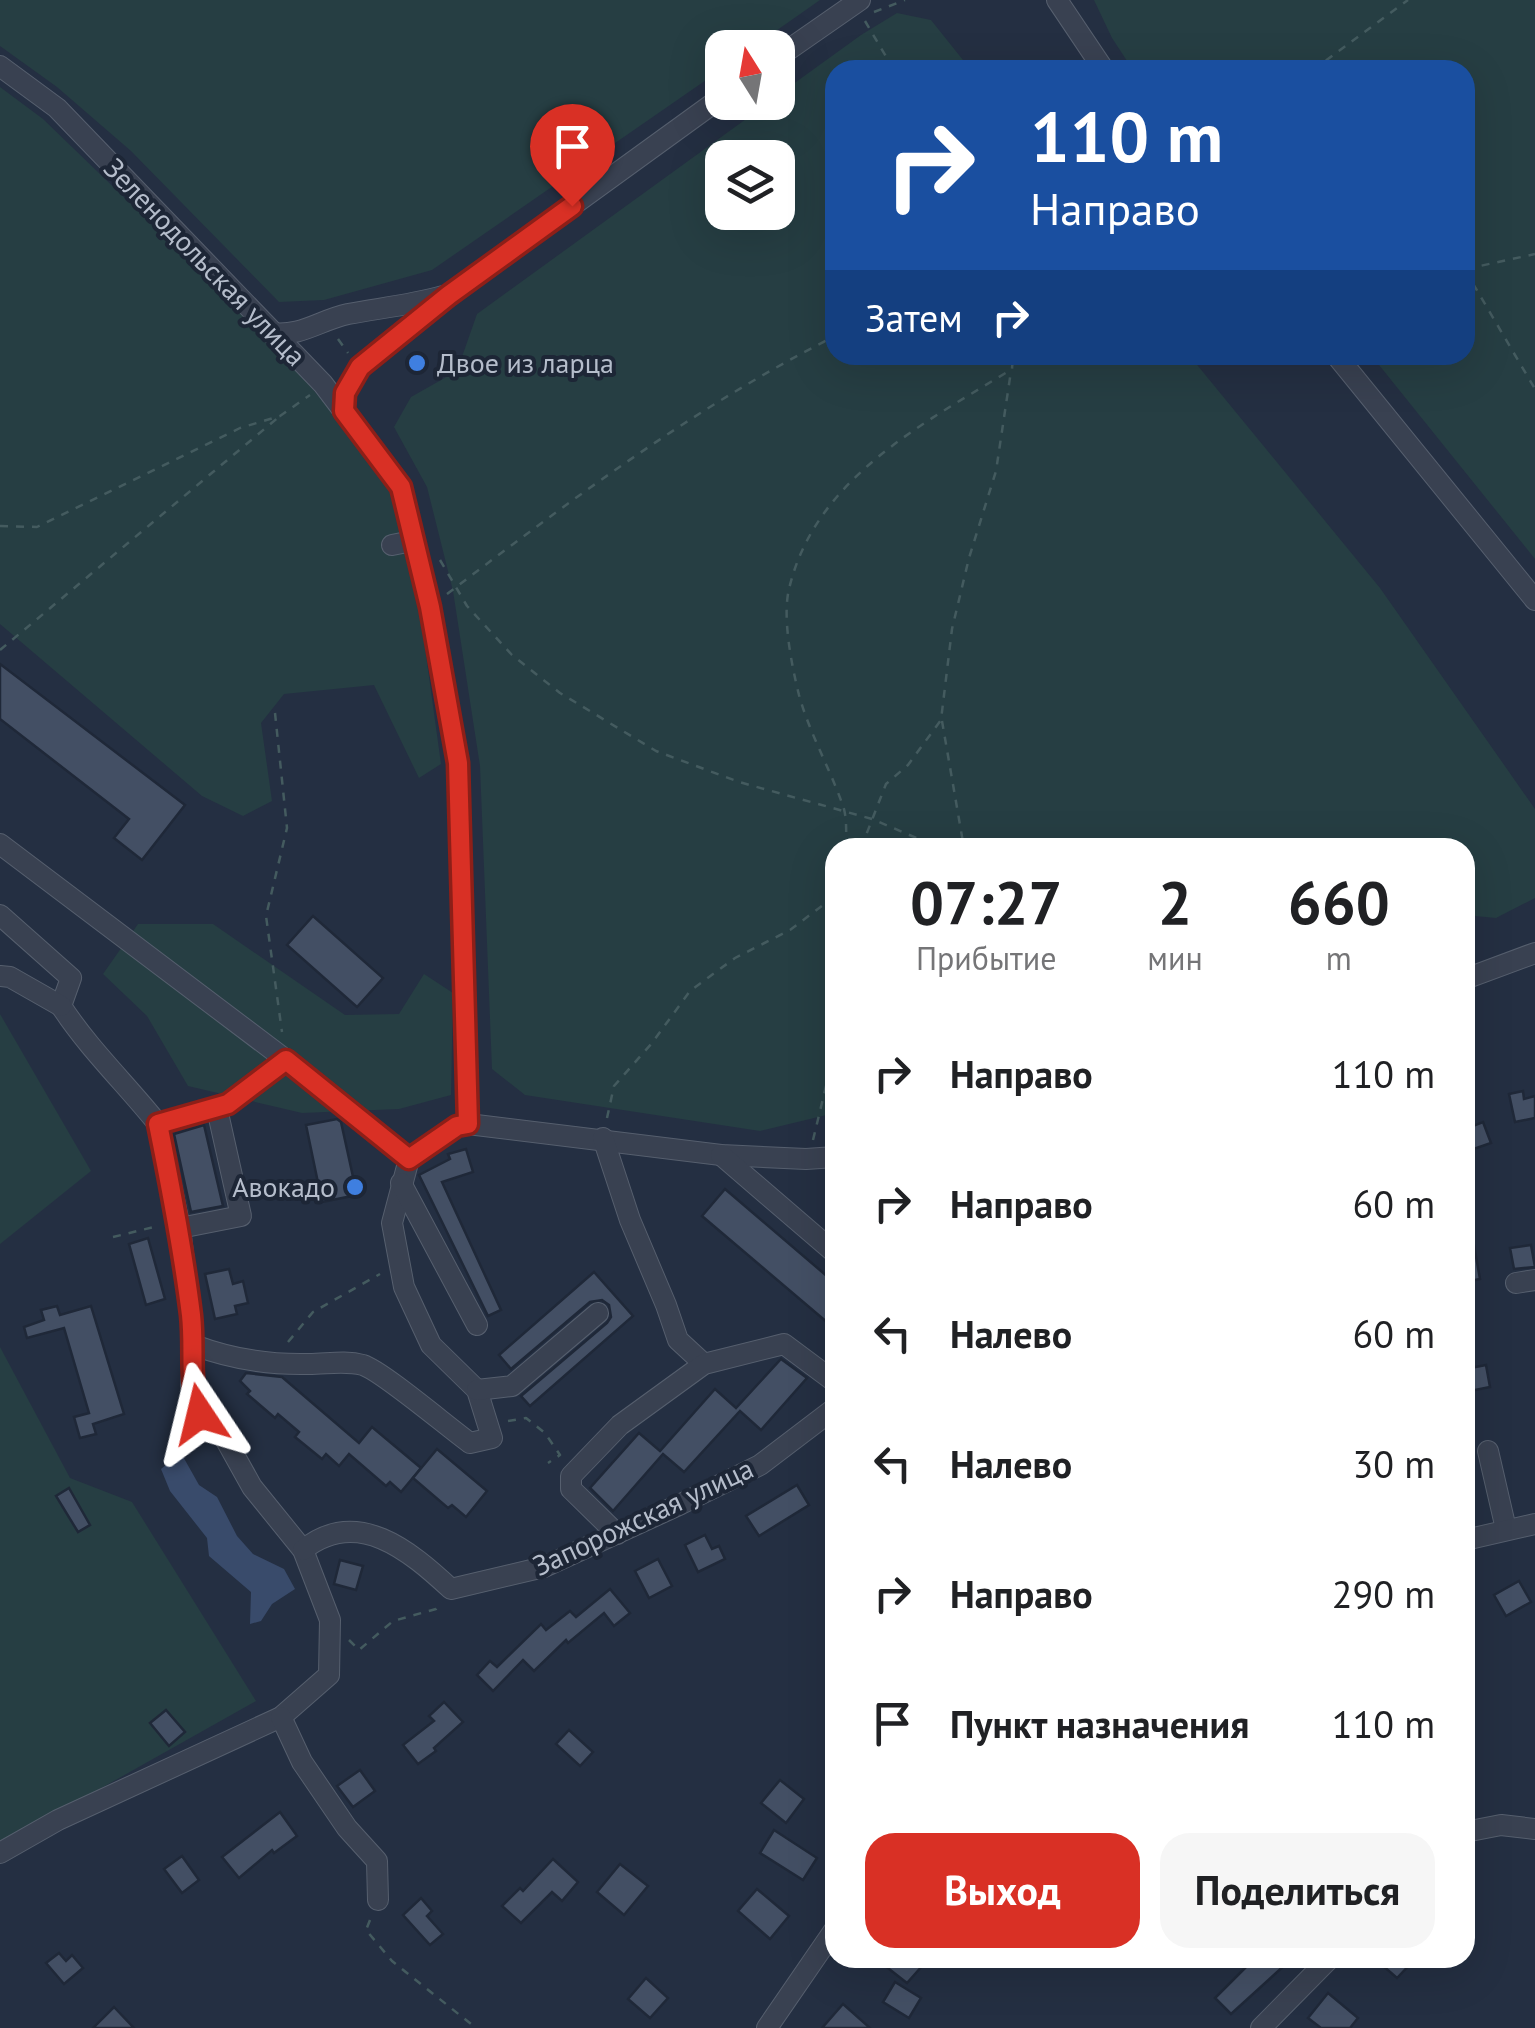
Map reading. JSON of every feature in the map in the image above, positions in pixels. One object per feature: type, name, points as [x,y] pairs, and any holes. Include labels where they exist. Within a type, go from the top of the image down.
[{"type":"street","points":[[1056,0],[1097,60]]},
{"type":"street","points":[[795,45],[857,1]]},
{"type":"street","name":"Зеленодольская улица","points":[[0,66],[57,108],[316,377],[401,487],[430,607],[458,763],[468,1124]]},
{"type":"street","points":[[330,328],[313,339],[316,377],[356,362],[705,109]]},
{"type":"street","points":[[271,333],[288,336],[330,328],[449,295]]},
{"type":"street","points":[[344,411],[345,393],[356,362]]},
{"type":"street","points":[[1344,365],[1535,600]]},
{"type":"street","points":[[392,546],[412,541],[415,544]]},
{"type":"street","points":[[1,848],[286,1060],[409,1159]]},
{"type":"street","points":[[0,915],[71,978],[62,1006]]},
{"type":"street","points":[[1475,975],[1535,953]]},
{"type":"street","points":[[0,976],[10,977],[62,1006],[85,1043],[128,1086],[158,1124],[179,1224],[194,1345],[192,1386],[200,1414],[218,1426],[252,1487],[303,1550],[330,1620],[328,1674],[281,1717],[58,1820],[0,1854]]},
{"type":"street","points":[[158,1124],[218,1108],[262,1082],[286,1060]]},
{"type":"street","points":[[179,1224],[240,1216],[218,1108]]},
{"type":"street","points":[[194,1345],[226,1357],[366,1366],[470,1443],[492,1438],[477,1390],[431,1345],[404,1287],[392,1223],[409,1159],[457,1126],[468,1124],[721,1154],[825,1158]]},
{"type":"street","points":[[603,1138],[630,1220],[678,1340],[704,1364]]},
{"type":"street","points":[[721,1154],[825,1245]]},
{"type":"street","points":[[401,1184],[477,1325]]},
{"type":"street","points":[[477,1390],[512,1386],[598,1313]]},
{"type":"street","points":[[617,1534],[571,1489],[571,1476],[620,1425],[704,1364],[784,1344],[825,1375]]},
{"type":"street","name":"Запорожская улица","points":[[451,1589],[544,1567],[617,1534],[760,1465],[825,1416]]},
{"type":"street","points":[[1488,1451],[1506,1529]]},
{"type":"street","points":[[1475,1537],[1535,1524]]},
{"type":"street","points":[[303,1550],[319,1537],[348,1531],[384,1538],[420,1560],[451,1589]]},
{"type":"street","points":[[281,1717],[302,1762],[347,1828],[376,1861],[378,1900]]},
{"type":"street","points":[[1475,1830],[1501,1825],[1535,1830]]},
{"type":"street","points":[[768,2028],[825,1944]]},
{"type":"street","points":[[1261,2028],[1320,1968]]},
{"type":"path","points":[[1327,60],[1408,0]]},
{"type":"path","points":[[857,1],[889,60]]},
{"type":"path","points":[[1475,267],[1535,254]]},
{"type":"path","points":[[1475,286],[1535,389]]},
{"type":"path","points":[[330,328],[356,362]]},
{"type":"path","points":[[430,607],[686,420],[759,375],[825,341]]},
{"type":"path","points":[[962,838],[942,720],[952,629],[996,471],[1012,365]]},
{"type":"path","points":[[846,838],[845,812],[812,738],[799,693],[790,653],[788,591],[814,527],[873,458],[1012,369]]},
{"type":"path","points":[[0,650],[280,416],[316,377]]},
{"type":"path","points":[[0,526],[37,527],[240,428],[280,416]]},
{"type":"path","points":[[440,560],[468,606],[512,655],[560,693],[656,751],[739,782],[872,818],[917,838]]},
{"type":"path","points":[[275,712],[287,828],[266,916],[286,1060]]},
{"type":"path","points":[[865,838],[886,784],[908,765],[942,720]]},
{"type":"path","points":[[603,1138],[614,1086],[690,991],[734,958],[790,930],[825,904]]},
{"type":"path","points":[[808,1159],[825,1087]]},
{"type":"path","points":[[113,1238],[179,1224]]},
{"type":"path","points":[[278,1361],[292,1335],[312,1312],[362,1282],[401,1270]]},
{"type":"path","points":[[489,1424],[526,1418],[545,1433],[560,1455],[548,1463]]},
{"type":"path","points":[[330,1620],[359,1650],[393,1621],[436,1609],[451,1589]]},
{"type":"path","points":[[378,1900],[366,1930],[392,1960],[476,2028]]},
{"type":"green space","points":[[0,0],[820,0],[777,30],[705,30],[705,81],[432,270],[324,300],[279,302],[131,151],[57,87],[0,46]]},
{"type":"green space","points":[[1094,0],[1535,0],[1535,559],[1379,365],[1475,365],[1475,60],[1126,60]]},
{"type":"green space","points":[[897,13],[931,20],[963,60],[826,60]]},
{"type":"green space","points":[[825,61],[825,365],[1197,365],[1380,588],[1535,809],[1535,898],[1496,918],[1475,916],[1475,838],[825,838],[825,1115],[760,1131],[525,1095],[492,1069],[480,766],[453,591],[427,487],[394,427],[411,397],[457,371],[477,314],[705,149],[705,230],[795,230],[795,140],[717,140],[745,120],[795,120],[795,83]]},
{"type":"green space","points":[[0,87],[43,119],[276,344],[390,484],[420,611],[441,764],[419,778],[374,685],[284,694],[261,723],[272,801],[243,816],[202,796],[0,624]]},
{"type":"green space","points":[[138,924],[213,924],[345,1015],[399,1014],[424,974],[453,993],[451,1095],[399,1109],[302,1113],[188,1086],[147,1016],[103,974]]},
{"type":"green space","points":[[0,1014],[91,1171],[0,1244]]},
{"type":"green space","points":[[0,1347],[70,1478],[132,1502],[256,1701],[0,1845]]},
{"type":"water","points":[[181,1453],[199,1485],[217,1497],[237,1536],[253,1554],[284,1569],[295,1589],[272,1604],[261,1621],[250,1624],[251,1592],[209,1556],[207,1538],[170,1491],[161,1469]]},
{"type":"building","points":[[0,664],[185,805],[142,860],[114,838],[129,819],[0,719]]},
{"type":"building","points":[[313,916],[383,978],[357,1007],[287,945]]},
{"type":"building","points":[[1523,1091],[1524,1099],[1535,1096],[1535,1118],[1515,1122],[1509,1094]]},
{"type":"building","points":[[337,1119],[341,1122],[357,1195],[322,1202],[306,1125]]},
{"type":"building","points":[[1483,1122],[1491,1143],[1475,1149],[1475,1125]]},
{"type":"building","points":[[204,1125],[223,1206],[191,1212],[174,1134]]},
{"type":"building","points":[[466,1149],[473,1172],[442,1182],[501,1310],[488,1316],[419,1175],[450,1159],[448,1154]]},
{"type":"building","points":[[725,1189],[825,1274],[825,1321],[702,1216]]},
{"type":"building","points":[[148,1238],[165,1299],[146,1305],[129,1244]]},
{"type":"building","points":[[1531,1245],[1535,1267],[1514,1269],[1510,1248]]},
{"type":"building","points":[[1475,1251],[1480,1279],[1475,1280]]},
{"type":"building","points":[[229,1269],[233,1284],[243,1281],[248,1303],[235,1306],[237,1314],[215,1319],[205,1274]]},
{"type":"building","points":[[594,1272],[633,1316],[530,1406],[521,1396],[607,1323],[611,1317],[609,1305],[602,1300],[590,1302],[511,1369],[499,1355]]},
{"type":"building","points":[[57,1306],[60,1315],[91,1306],[124,1414],[93,1424],[96,1434],[80,1438],[74,1417],[89,1413],[64,1328],[27,1338],[24,1327],[44,1320],[41,1310]]},
{"type":"building","points":[[781,1359],[807,1378],[761,1430],[740,1411],[684,1472],[663,1454],[613,1511],[590,1488],[639,1433],[660,1451],[715,1389],[736,1408]]},
{"type":"building","points":[[1486,1365],[1490,1387],[1475,1390],[1475,1367]]},
{"type":"building","points":[[246,1373],[282,1377],[359,1443],[372,1427],[421,1468],[401,1492],[390,1482],[386,1486],[349,1454],[339,1466],[326,1454],[322,1459],[295,1437],[299,1432],[247,1394],[250,1391],[240,1381]]},
{"type":"building","points":[[437,1449],[487,1491],[466,1517],[452,1505],[448,1508],[413,1478]]},
{"type":"building","points":[[797,1485],[809,1505],[759,1536],[746,1516]]},
{"type":"building","points":[[69,1488],[90,1525],[78,1532],[56,1496]]},
{"type":"building","points":[[705,1535],[712,1549],[719,1546],[725,1559],[698,1572],[685,1545]]},
{"type":"building","points":[[658,1559],[672,1586],[649,1598],[635,1571]]},
{"type":"building","points":[[340,1560],[363,1566],[356,1590],[334,1584]]},
{"type":"building","points":[[1519,1581],[1531,1602],[1506,1616],[1494,1595]]},
{"type":"building","points":[[610,1589],[630,1613],[614,1626],[604,1613],[568,1643],[566,1640],[534,1671],[523,1660],[493,1691],[477,1675],[490,1661],[497,1667],[541,1624],[546,1630],[570,1611],[576,1617]]},
{"type":"building","points":[[444,1702],[463,1722],[418,1764],[403,1745],[434,1721],[429,1716]]},
{"type":"building","points":[[166,1710],[185,1732],[169,1746],[150,1723]]},
{"type":"building","points":[[569,1730],[593,1752],[580,1766],[556,1744]]},
{"type":"building","points":[[360,1770],[375,1791],[353,1807],[337,1786]]},
{"type":"building","points":[[780,1780],[804,1799],[786,1823],[761,1803]]},
{"type":"building","points":[[280,1812],[297,1836],[274,1853],[272,1850],[239,1878],[222,1857]]},
{"type":"building","points":[[774,1830],[817,1858],[803,1880],[760,1853]]},
{"type":"building","points":[[182,1856],[199,1880],[182,1893],[164,1869]]},
{"type":"building","points":[[553,1859],[578,1882],[562,1901],[552,1892],[521,1923],[502,1906],[520,1888],[523,1891]]},
{"type":"building","points":[[620,1864],[648,1886],[624,1915],[597,1892]]},
{"type":"building","points":[[757,1889],[789,1916],[770,1939],[738,1911]]},
{"type":"building","points":[[421,1898],[432,1911],[427,1916],[443,1934],[430,1945],[403,1915]]},
{"type":"building","points":[[59,1953],[66,1961],[72,1955],[83,1968],[64,1984],[46,1963]]},
{"type":"building","points":[[888,1968],[920,1968],[907,1983]]},
{"type":"building","points":[[1245,1968],[1282,1968],[1231,2014],[1215,1998]]},
{"type":"building","points":[[1386,1968],[1406,1968],[1397,1978]]},
{"type":"building","points":[[646,1978],[668,1998],[650,2018],[628,1999]]},
{"type":"building","points":[[895,1982],[921,1998],[909,2018],[883,2002]]},
{"type":"building","points":[[1328,1993],[1358,2018],[1350,2028],[1321,2028],[1308,2018]]},
{"type":"building","points":[[843,2004],[870,2028],[822,2028]]},
{"type":"building","points":[[114,2007],[134,2028],[93,2028]]},
{"type":"place","name":"Двое из ларца","points":[[417,363]]},
{"type":"place","name":"Авокадо","points":[[355,1187]]},
{"type":"route","points":[[200,1414],[192,1386],[194,1345],[180,1228],[158,1124],[228,1104],[262,1082],[286,1060],[409,1159],[457,1126],[468,1124],[458,763],[430,607],[401,487],[344,411],[345,393],[360,367],[449,295],[572,206]]}]
